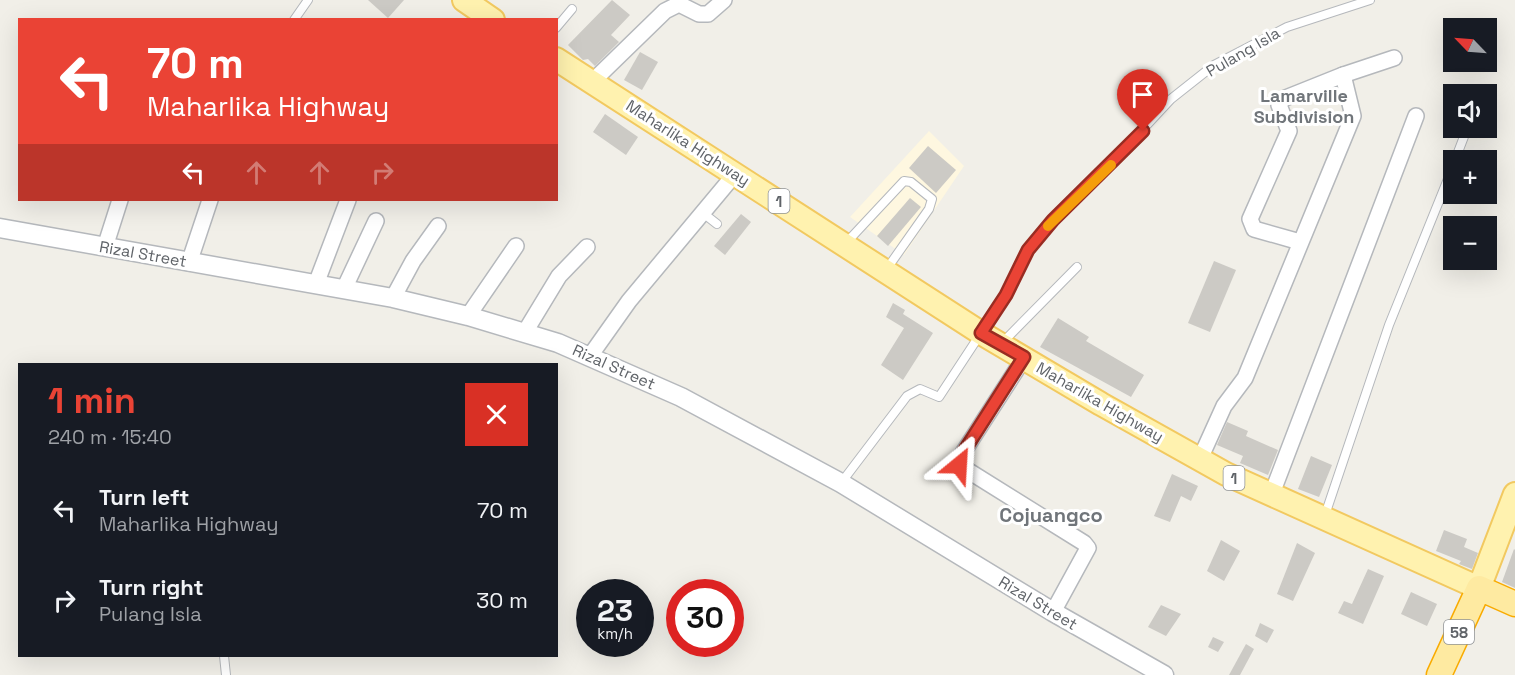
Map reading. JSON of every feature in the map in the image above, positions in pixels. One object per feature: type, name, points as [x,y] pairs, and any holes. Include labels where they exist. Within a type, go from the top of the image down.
[{"type":"highway","name":"Maharlika Highway","points":[[1479,588],[1515,604]]},
{"type":"highway","name":"58","points":[[1439,675],[1479,588]]},
{"type":"main road","points":[[464,0],[490,18]]},
{"type":"main road","name":"Maharlika Highway","points":[[558,60],[991,339],[1101,404],[1271,496],[1479,588]]},
{"type":"main road","points":[[1479,588],[1515,494]]},
{"type":"street","points":[[593,81],[665,10],[679,4],[699,14],[708,14],[724,0]]},
{"type":"street","points":[[1300,242],[1254,229],[1250,219],[1289,131],[1279,105],[1283,99],[1343,75],[1395,58]]},
{"type":"street","points":[[1200,459],[1224,406],[1245,378],[1353,116],[1343,75]]},
{"type":"street","points":[[1271,496],[1416,116]]},
{"type":"street","points":[[590,356],[629,301],[735,174]]},
{"type":"street","points":[[105,248],[120,201]]},
{"type":"street","points":[[189,263],[210,201]]},
{"type":"street","points":[[316,284],[348,201]]},
{"type":"street","points":[[344,290],[376,221]]},
{"type":"street","points":[[393,298],[413,261],[438,226]]},
{"type":"street","name":"Rizal Street","points":[[0,228],[393,298],[525,332],[590,356],[681,397],[841,483],[1053,612],[1164,675]]},
{"type":"street","points":[[468,316],[516,246]]},
{"type":"street","points":[[525,332],[559,276],[587,247]]},
{"type":"street","points":[[1024,357],[959,459],[959,465],[1084,543],[1088,548],[1053,612]]},
{"type":"lane","points":[[295,18],[308,0]]},
{"type":"lane","name":"Pulang Isla","points":[[991,339],[1006,295],[1028,250],[1053,220],[1089,187],[1171,99],[1214,66],[1287,27],[1370,0]]},
{"type":"lane","points":[[558,26],[572,9]]},
{"type":"lane","points":[[845,244],[904,181],[911,182],[932,199],[929,209],[885,271]]},
{"type":"lane","points":[[1324,519],[1389,325],[1443,190]]},
{"type":"lane","points":[[703,213],[717,224]]},
{"type":"lane","points":[[841,483],[907,396],[920,389],[939,397],[991,339],[1077,267]]},
{"type":"lane","points":[[224,657],[226,675]]},
{"type":"shaded area","points":[[929,131],[964,166],[904,255],[850,217]]},
{"type":"building","points":[[368,0],[404,0],[388,18]]},
{"type":"building","points":[[612,0],[630,15],[611,35],[619,42],[595,66],[588,59],[583,60],[568,45]]},
{"type":"building","points":[[640,52],[658,62],[642,90],[624,80]]},
{"type":"building","points":[[605,114],[638,137],[626,155],[593,132]]},
{"type":"building","points":[[928,146],[956,170],[936,193],[909,168]]},
{"type":"building","points":[[910,198],[921,207],[888,246],[877,236]]},
{"type":"building","points":[[741,214],[751,222],[725,255],[714,246]]},
{"type":"building","points":[[1214,261],[1236,270],[1210,332],[1188,323]]},
{"type":"building","points":[[893,303],[905,310],[903,314],[933,333],[903,380],[881,365],[904,328],[886,317]]},
{"type":"building","points":[[1058,318],[1089,337],[1086,341],[1144,375],[1131,397],[1040,347]]},
{"type":"building","points":[[1227,422],[1248,431],[1246,436],[1278,450],[1268,475],[1240,463],[1243,456],[1217,445]]},
{"type":"building","points":[[1311,456],[1332,465],[1319,497],[1298,489]]},
{"type":"building","points":[[1172,474],[1198,486],[1191,501],[1181,496],[1170,522],[1154,516]]},
{"type":"building","points":[[1444,530],[1467,539],[1464,547],[1478,553],[1472,569],[1459,564],[1461,561],[1436,551]]},
{"type":"building","points":[[1221,540],[1240,551],[1224,581],[1207,571]]},
{"type":"building","points":[[1297,543],[1315,553],[1293,601],[1277,594]]},
{"type":"building","points":[[1515,550],[1515,588],[1502,582]]},
{"type":"building","points":[[1368,569],[1384,576],[1363,624],[1338,613],[1344,601],[1352,604]]},
{"type":"building","points":[[1411,592],[1437,604],[1427,626],[1401,614]]},
{"type":"building","points":[[1161,605],[1181,614],[1166,636],[1148,627]]},
{"type":"building","points":[[1260,623],[1274,630],[1267,643],[1255,636]]},
{"type":"building","points":[[1213,637],[1224,642],[1218,652],[1208,647]]},
{"type":"building","points":[[1246,644],[1254,649],[1240,675],[1229,675]]},
{"type":"slow traffic","points":[[1048,226],[1111,165]]},
{"type":"district","name":"Lamarville Subdivision","points":[[1304,106]]},
{"type":"district","name":"Cojuangco","points":[[1051,515]]},
{"type":"route","points":[[959,465],[959,459],[1024,357],[981,333],[1006,295],[1028,250],[1053,220],[1089,187],[1143,131]]}]
